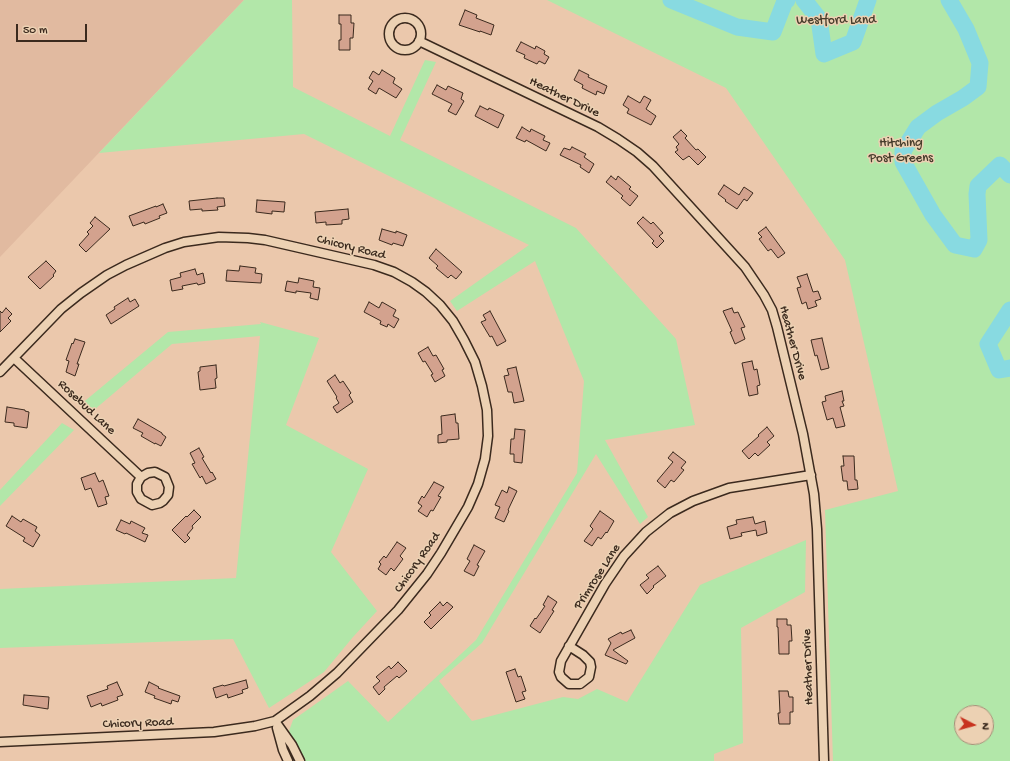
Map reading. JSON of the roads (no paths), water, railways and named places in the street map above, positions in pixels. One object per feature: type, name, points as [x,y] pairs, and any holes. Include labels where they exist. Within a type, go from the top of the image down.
[{"type":"street","points":[[401,18],[412,20],[419,27],[421,34],[420,41],[413,49],[406,51],[399,50],[390,41],[388,34],[390,27],[401,18]]},
{"type":"street","name":"Heather Drive","points":[[420,41],[618,138],[637,152],[653,166],[745,267],[764,295],[772,310],[803,434],[811,475],[817,529],[824,761]]},
{"type":"street","name":"Chicory Road","points":[[0,372],[61,309],[107,275],[139,259],[165,248],[199,239],[234,236],[265,240],[374,265],[394,272],[426,292],[440,305],[453,321],[475,362],[487,410],[488,436],[485,459],[478,484],[468,507],[431,569],[398,610],[337,673],[310,696],[275,721],[255,726],[214,732],[0,742]]},
{"type":"street","name":"Rosebud Lane","points":[[14,358],[142,477]]},
{"type":"street","points":[[155,472],[165,477],[169,487],[168,495],[163,501],[152,505],[141,499],[137,492],[137,488],[139,480],[142,477],[148,473],[155,472]]},
{"type":"street","name":"Primrose Lane","points":[[569,646],[587,658],[591,667],[589,677],[580,684],[569,684],[561,677],[559,672],[561,661],[569,646],[605,584],[624,556],[646,532],[670,513],[693,501],[729,488],[811,475]]},
{"type":"street","points":[[275,721],[283,750],[288,761]]},
{"type":"street","points":[[275,721],[292,745],[300,761]]},
{"type":"waterway","points":[[671,0],[737,27],[773,32],[785,1],[787,0]]},
{"type":"waterway","points":[[804,0],[819,19],[824,54],[853,42],[868,0]]},
{"type":"waterway","points":[[949,0],[966,29],[980,63],[978,87],[918,127],[903,151],[903,162],[933,215],[955,245],[974,249],[979,240],[978,186],[1000,165],[1010,175]]},
{"type":"waterway","points":[[1010,310],[988,344],[999,370],[1010,368]]},
{"type":"park label","name":"Westford Land","points":[[836,21]]},
{"type":"park label","name":"Hitching Post Greens","points":[[901,152]]}]
